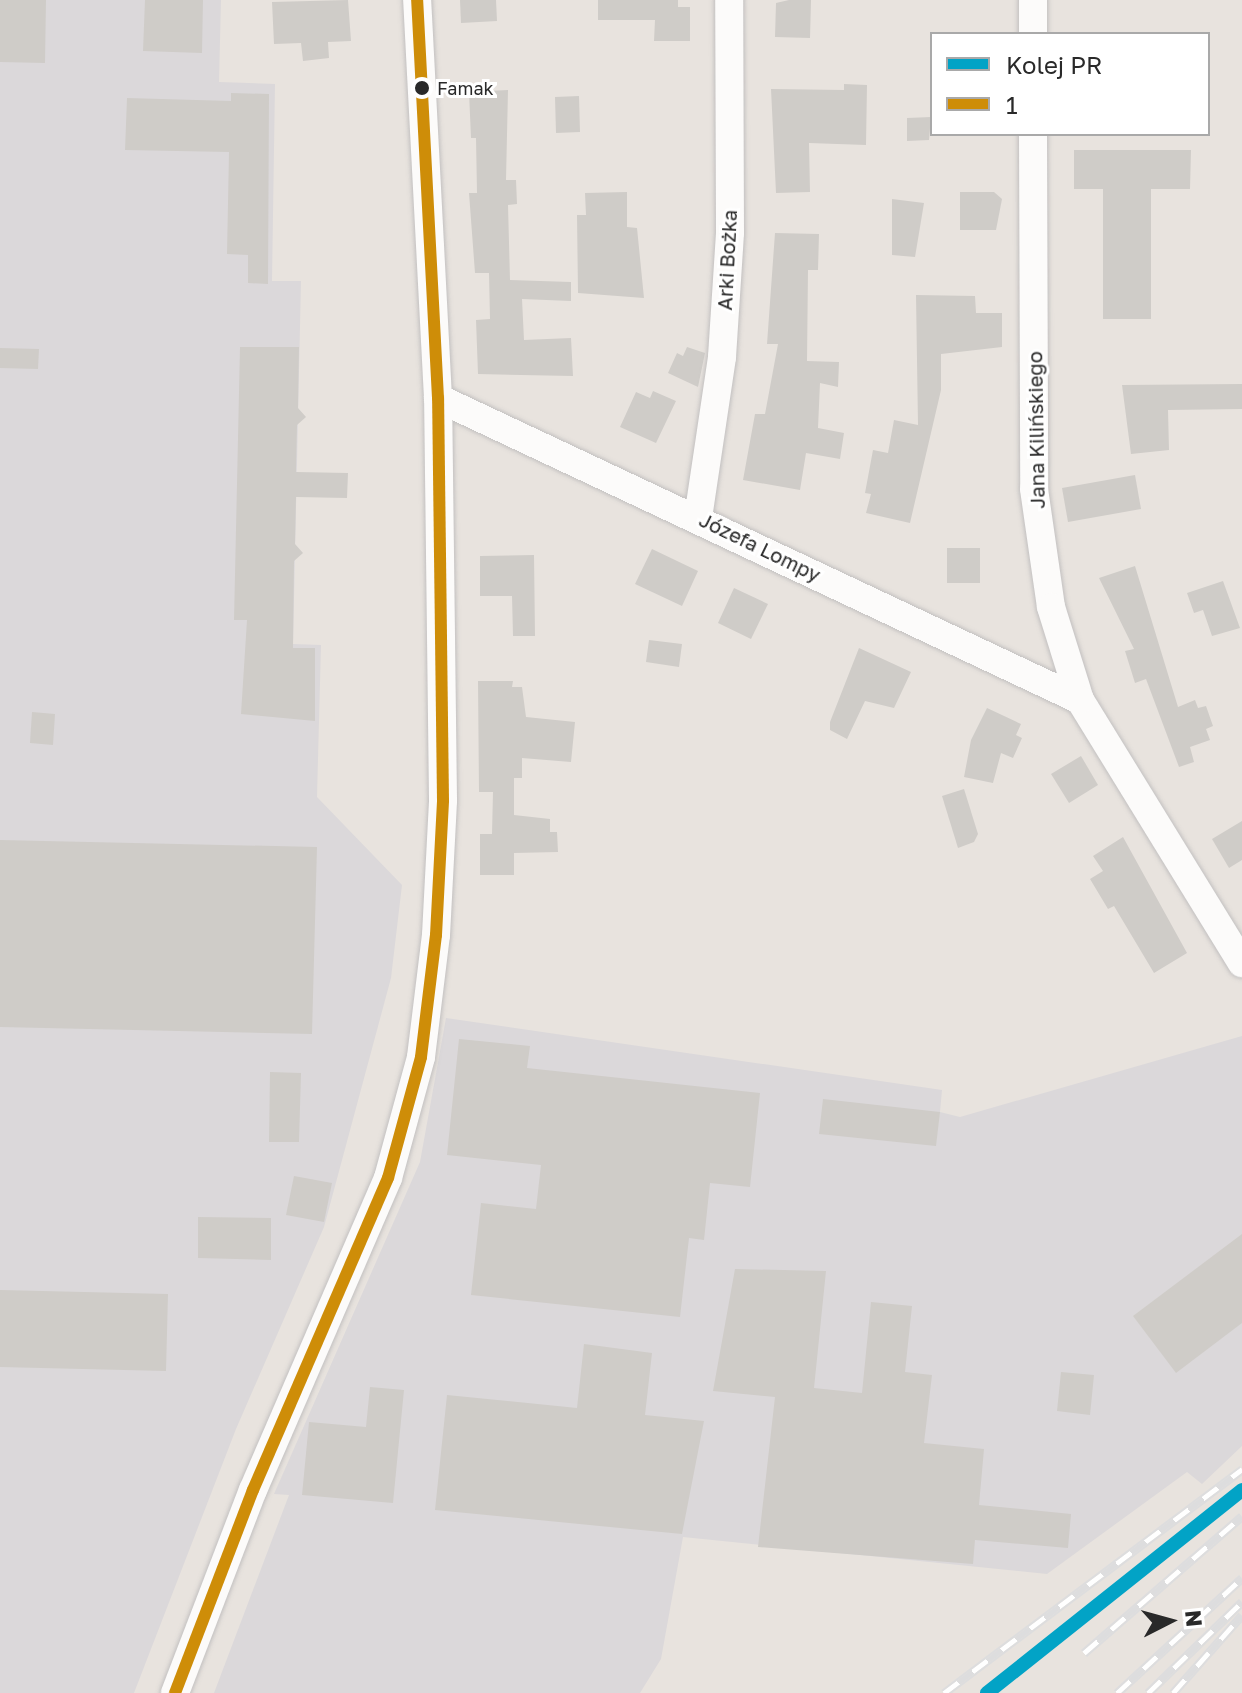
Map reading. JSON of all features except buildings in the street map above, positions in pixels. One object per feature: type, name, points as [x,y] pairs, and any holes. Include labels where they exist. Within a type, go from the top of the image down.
[{"type":"street","points":[[175,1693],[253,1490],[388,1178],[421,1057],[436,935],[443,800],[438,398],[417,0]]},
{"type":"street","name":"Arki Bożka","points":[[698,518],[722,357],[730,232],[729,0]]},
{"type":"street","points":[[1033,0],[1033,32]]},
{"type":"street","name":"Jana Kilińskiego","points":[[1033,136],[1034,489],[1051,607],[1080,700],[1242,963]]},
{"type":"street","name":"Józefa Lompy","points":[[438,398],[1080,700]]},
{"type":"shaded area","points":[[0,0],[221,0],[219,82],[275,84],[272,281],[301,281],[293,644],[321,645],[317,797],[402,885],[391,978],[324,1227],[236,1429],[134,1693],[0,1693]]},
{"type":"shaded area","points":[[446,1018],[942,1090],[940,1112],[960,1117],[1242,1036],[1242,1446],[1202,1484],[1187,1472],[1047,1574],[683,1537],[661,1659],[640,1693],[214,1693],[289,1495],[274,1494],[420,1162]]},
{"type":"railway","points":[[944,1693],[1242,1469]]},
{"type":"railway","points":[[1084,1653],[1242,1516]]},
{"type":"railway","points":[[1117,1693],[1242,1578]]},
{"type":"railway","points":[[1148,1693],[1242,1602]]},
{"type":"railway","points":[[1173,1693],[1242,1615]]},
{"type":"rail line","name":"PR","points":[[987,1693],[1242,1490]]},
{"type":"transit line","name":"1","points":[[175,1693],[253,1490],[388,1178],[421,1057],[436,935],[443,800],[438,398],[417,0]]},
{"type":"place","name":"Famak","points":[[422,88]]}]
